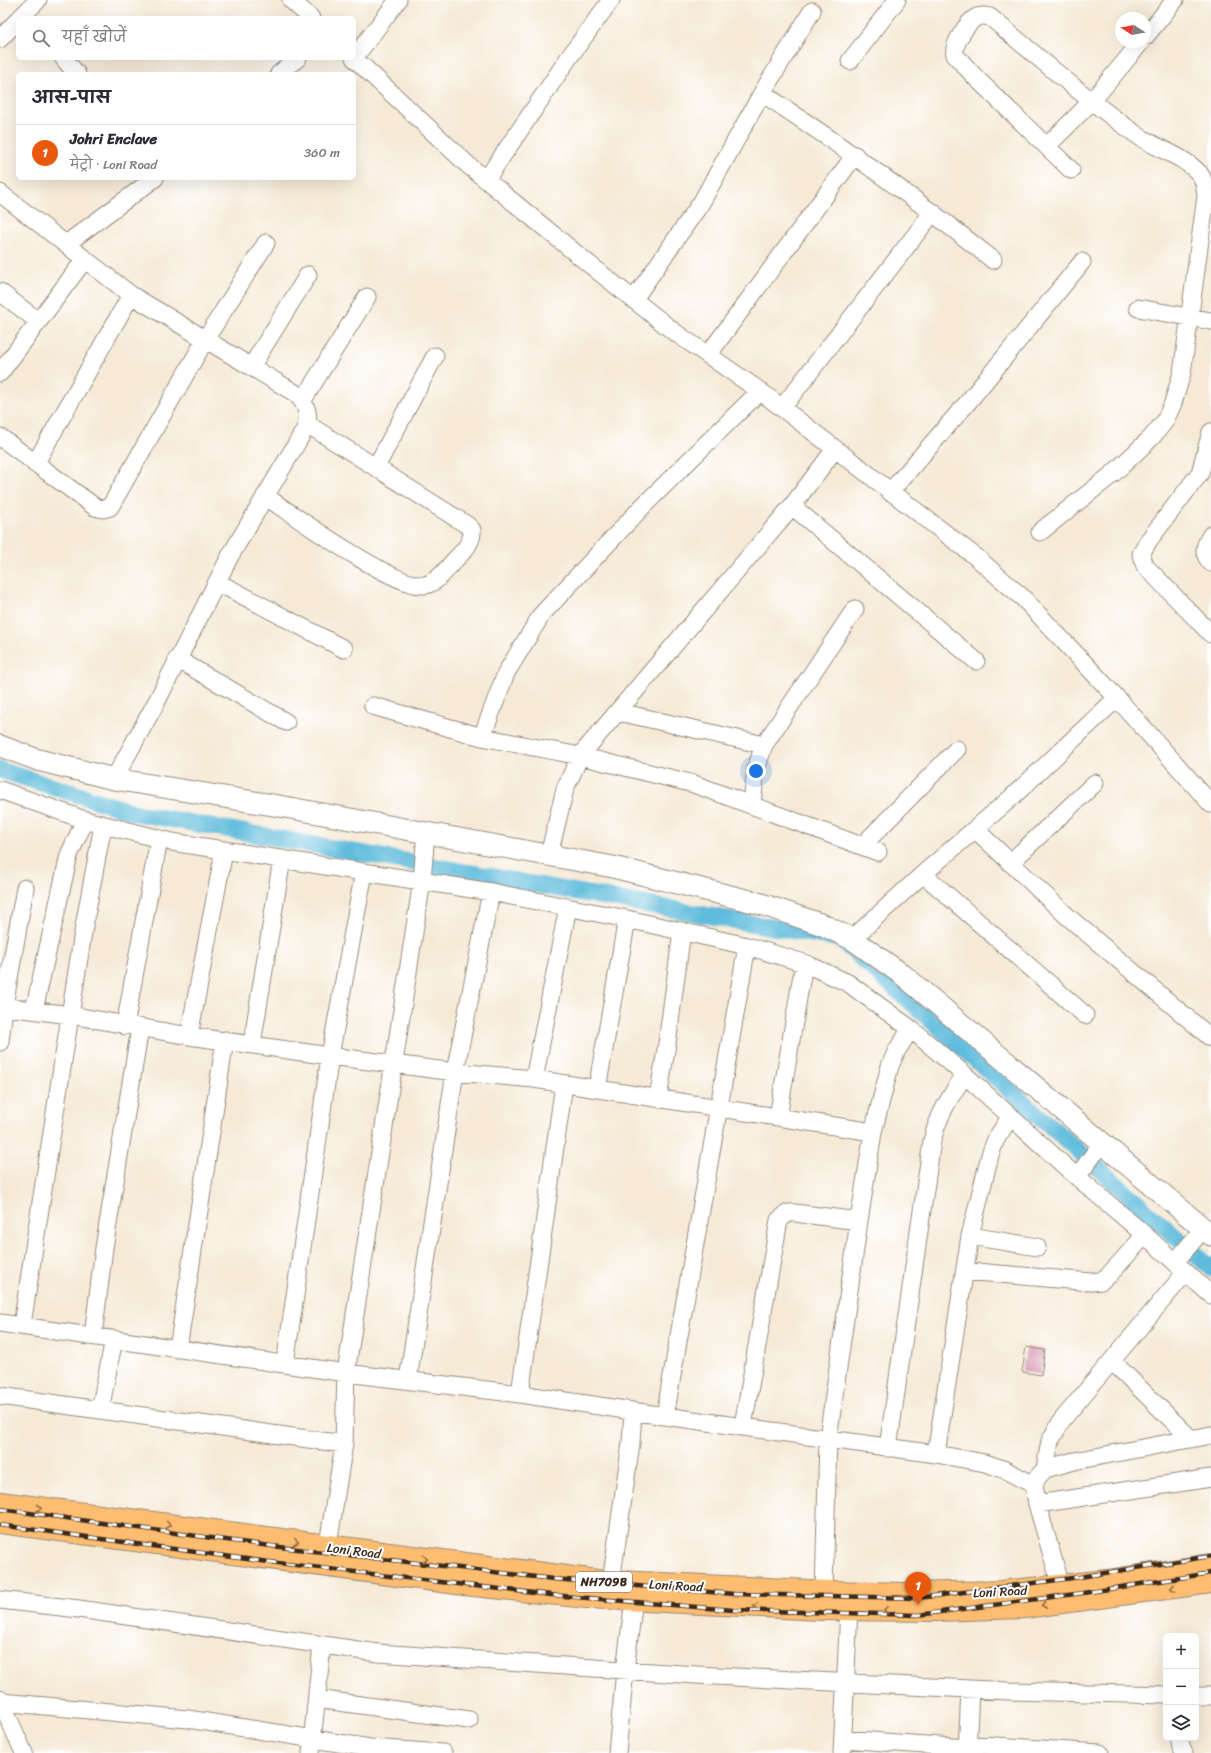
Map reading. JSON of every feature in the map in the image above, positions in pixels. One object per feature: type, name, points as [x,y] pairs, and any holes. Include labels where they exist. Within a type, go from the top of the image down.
[{"type":"highway","name":"Loni Road","points":[[0,1503],[326,1556],[464,1584],[587,1597],[818,1609],[937,1610],[1024,1607],[1211,1582]]},
{"type":"highway","name":"Loni Road","points":[[0,1522],[326,1556],[611,1582],[824,1592],[904,1594],[1001,1592],[1108,1581],[1211,1565]]},
{"type":"street","points":[[22,16],[38,0]]},
{"type":"street","points":[[356,55],[398,0]]},
{"type":"street","points":[[486,180],[570,56],[612,0]]},
{"type":"street","points":[[850,61],[897,0]]},
{"type":"street","points":[[1151,30],[1175,0]]},
{"type":"street","points":[[634,299],[701,203],[762,92],[812,11]]},
{"type":"street","points":[[1040,532],[1115,472],[1165,421],[1173,403],[1182,373],[1206,196],[1204,182],[1200,174],[1187,163],[1139,137],[1092,101],[990,18],[982,15],[976,17],[970,22],[955,44],[955,55],[976,78],[1071,170]]},
{"type":"street","points":[[0,39],[16,22]]},
{"type":"street","points":[[1047,146],[1092,101],[1136,48]]},
{"type":"street","points":[[65,60],[76,72]]},
{"type":"street","points":[[281,72],[296,60]]},
{"type":"street","points":[[356,60],[486,180],[673,331],[760,391],[976,557],[1023,598],[1117,698],[1211,804]]},
{"type":"street","points":[[762,92],[855,155],[933,212],[994,260]]},
{"type":"street","points":[[708,355],[855,155]]},
{"type":"street","points":[[66,244],[152,180]]},
{"type":"street","points":[[0,193],[131,294],[295,393],[303,400],[308,414],[307,424],[217,582],[157,700],[114,778]]},
{"type":"street","points":[[782,408],[933,212]]},
{"type":"street","points":[[0,437],[95,507],[103,509],[110,507],[205,340],[266,243]]},
{"type":"street","points":[[2,366],[85,259]]},
{"type":"street","points":[[890,492],[968,402],[1082,262]]},
{"type":"street","points":[[252,367],[308,276]]},
{"type":"street","points":[[0,292],[38,321]]},
{"type":"street","points":[[35,464],[131,294]]},
{"type":"street","points":[[303,400],[367,297]]},
{"type":"street","points":[[1138,308],[1211,321]]},
{"type":"street","points":[[376,467],[435,356]]},
{"type":"street","points":[[482,736],[506,673],[542,614],[644,506],[760,391]]},
{"type":"street","points":[[265,496],[368,563],[416,585],[429,584],[441,575],[469,544],[472,537],[472,530],[307,424]]},
{"type":"street","points":[[1211,432],[1200,473],[1149,540],[1141,554],[1145,566],[1211,634]]},
{"type":"street","points":[[549,855],[565,789],[580,756],[619,712],[792,506],[835,449]]},
{"type":"street","points":[[792,506],[976,661]]},
{"type":"street","points":[[1211,535],[1205,546],[1204,552],[1211,563]]},
{"type":"street","points":[[217,582],[344,649]]},
{"type":"street","points":[[752,804],[755,775],[764,745],[855,609]]},
{"type":"street","points":[[177,659],[286,722]]},
{"type":"street","points":[[852,939],[923,874],[1011,798],[1117,698]]},
{"type":"street","points":[[373,706],[482,736],[580,756],[694,784],[752,804],[870,849],[957,749]]},
{"type":"street","points":[[619,712],[764,745]]},
{"type":"street","points":[[0,746],[38,760],[114,778],[425,840],[549,855],[613,867],[758,903],[823,925],[852,939],[903,975],[1089,1161],[1192,1249],[1211,1295]]},
{"type":"street","points":[[1010,863],[1095,783]]},
{"type":"street","points":[[0,790],[85,820],[159,839],[224,851],[364,872],[422,874],[491,892],[627,919],[748,946],[804,963],[848,983],[911,1029],[1011,1116],[1089,1161],[1145,1235],[1192,1249]]},
{"type":"street","points":[[34,1010],[69,855],[85,820]]},
{"type":"street","points":[[22,1325],[84,926],[103,825]]},
{"type":"street","points":[[975,829],[1067,916],[1211,1038]]},
{"type":"street","points":[[93,1336],[159,839]]},
{"type":"street","points":[[326,1556],[344,1444],[346,1374],[394,1064],[422,874],[425,840]]},
{"type":"street","points":[[189,1036],[224,851]]},
{"type":"street","points":[[252,1044],[282,859]]},
{"type":"street","points":[[285,1364],[330,1056],[364,872]]},
{"type":"street","points":[[923,874],[1085,1015]]},
{"type":"street","points":[[0,1042],[2,1006],[25,888]]},
{"type":"street","points":[[408,1380],[455,1072],[491,892]]},
{"type":"street","points":[[534,1080],[568,907]]},
{"type":"street","points":[[597,1089],[627,919]]},
{"type":"street","points":[[658,1098],[668,1044],[682,931]]},
{"type":"street","points":[[666,1416],[718,1108],[748,946]]},
{"type":"street","points":[[778,1117],[804,963]]},
{"type":"street","points":[[2,1006],[70,1015],[189,1036],[330,1056],[564,1084],[874,1132]]},
{"type":"street","points":[[824,1592],[828,1438],[859,1221],[874,1132],[890,1066],[897,1050],[911,1029]]},
{"type":"street","points":[[178,1349],[225,1040]]},
{"type":"street","points":[[888,1448],[932,1141],[940,1115],[951,1095],[965,1075]]},
{"type":"street","points":[[520,1394],[564,1084]]},
{"type":"street","points":[[936,1454],[970,1236],[990,1155],[996,1139],[1011,1116]]},
{"type":"street","points":[[743,1426],[779,1220],[788,1213],[795,1213],[859,1221]]},
{"type":"street","points":[[965,1271],[1091,1282],[1101,1281],[1109,1275],[1145,1235]]},
{"type":"street","points":[[970,1236],[1037,1247]]},
{"type":"street","points":[[1046,1469],[1050,1441],[1056,1429],[1112,1361],[1192,1249]]},
{"type":"street","points":[[0,1323],[22,1325],[346,1374],[520,1394],[936,1454],[991,1465],[1003,1469],[1034,1485]]},
{"type":"street","points":[[100,1410],[114,1339]]},
{"type":"street","points":[[1112,1361],[1191,1439]]},
{"type":"street","points":[[0,1396],[344,1444]]},
{"type":"street","points":[[611,1582],[631,1443],[633,1411]]},
{"type":"street","points":[[1061,1586],[1037,1504],[1034,1485],[1037,1478],[1046,1469],[1074,1461],[1211,1435]]},
{"type":"street","points":[[1037,1504],[1211,1478]]},
{"type":"street","points":[[618,1753],[625,1670],[634,1599]]},
{"type":"street","points":[[0,1600],[79,1609],[322,1646],[394,1655],[846,1683],[1163,1699]]},
{"type":"street","points":[[849,1609],[843,1746],[967,1748],[1100,1753]]},
{"type":"street","points":[[312,1746],[322,1646]]},
{"type":"street","points":[[967,1748],[970,1689]]},
{"type":"street","points":[[1199,1696],[1211,1696]]},
{"type":"street","points":[[317,1699],[468,1720]]},
{"type":"street","points":[[24,1753],[1,1700],[188,1719],[312,1746],[444,1753]]},
{"type":"street","points":[[1179,1741],[1184,1753]]},
{"type":"building","points":[[1026,1347],[1045,1350],[1041,1375],[1022,1372]]},
{"type":"waterway","points":[[0,770],[136,813],[839,939],[1211,1268]]},
{"type":"railway","points":[[0,1509],[263,1545],[553,1579],[734,1594],[918,1598],[1080,1577],[1211,1556]]},
{"type":"railway","points":[[0,1525],[261,1561],[551,1595],[733,1610],[918,1615],[1083,1593],[1211,1573]]},
{"type":"place","name":"Johri Enclave","points":[[918,1605]]}]
